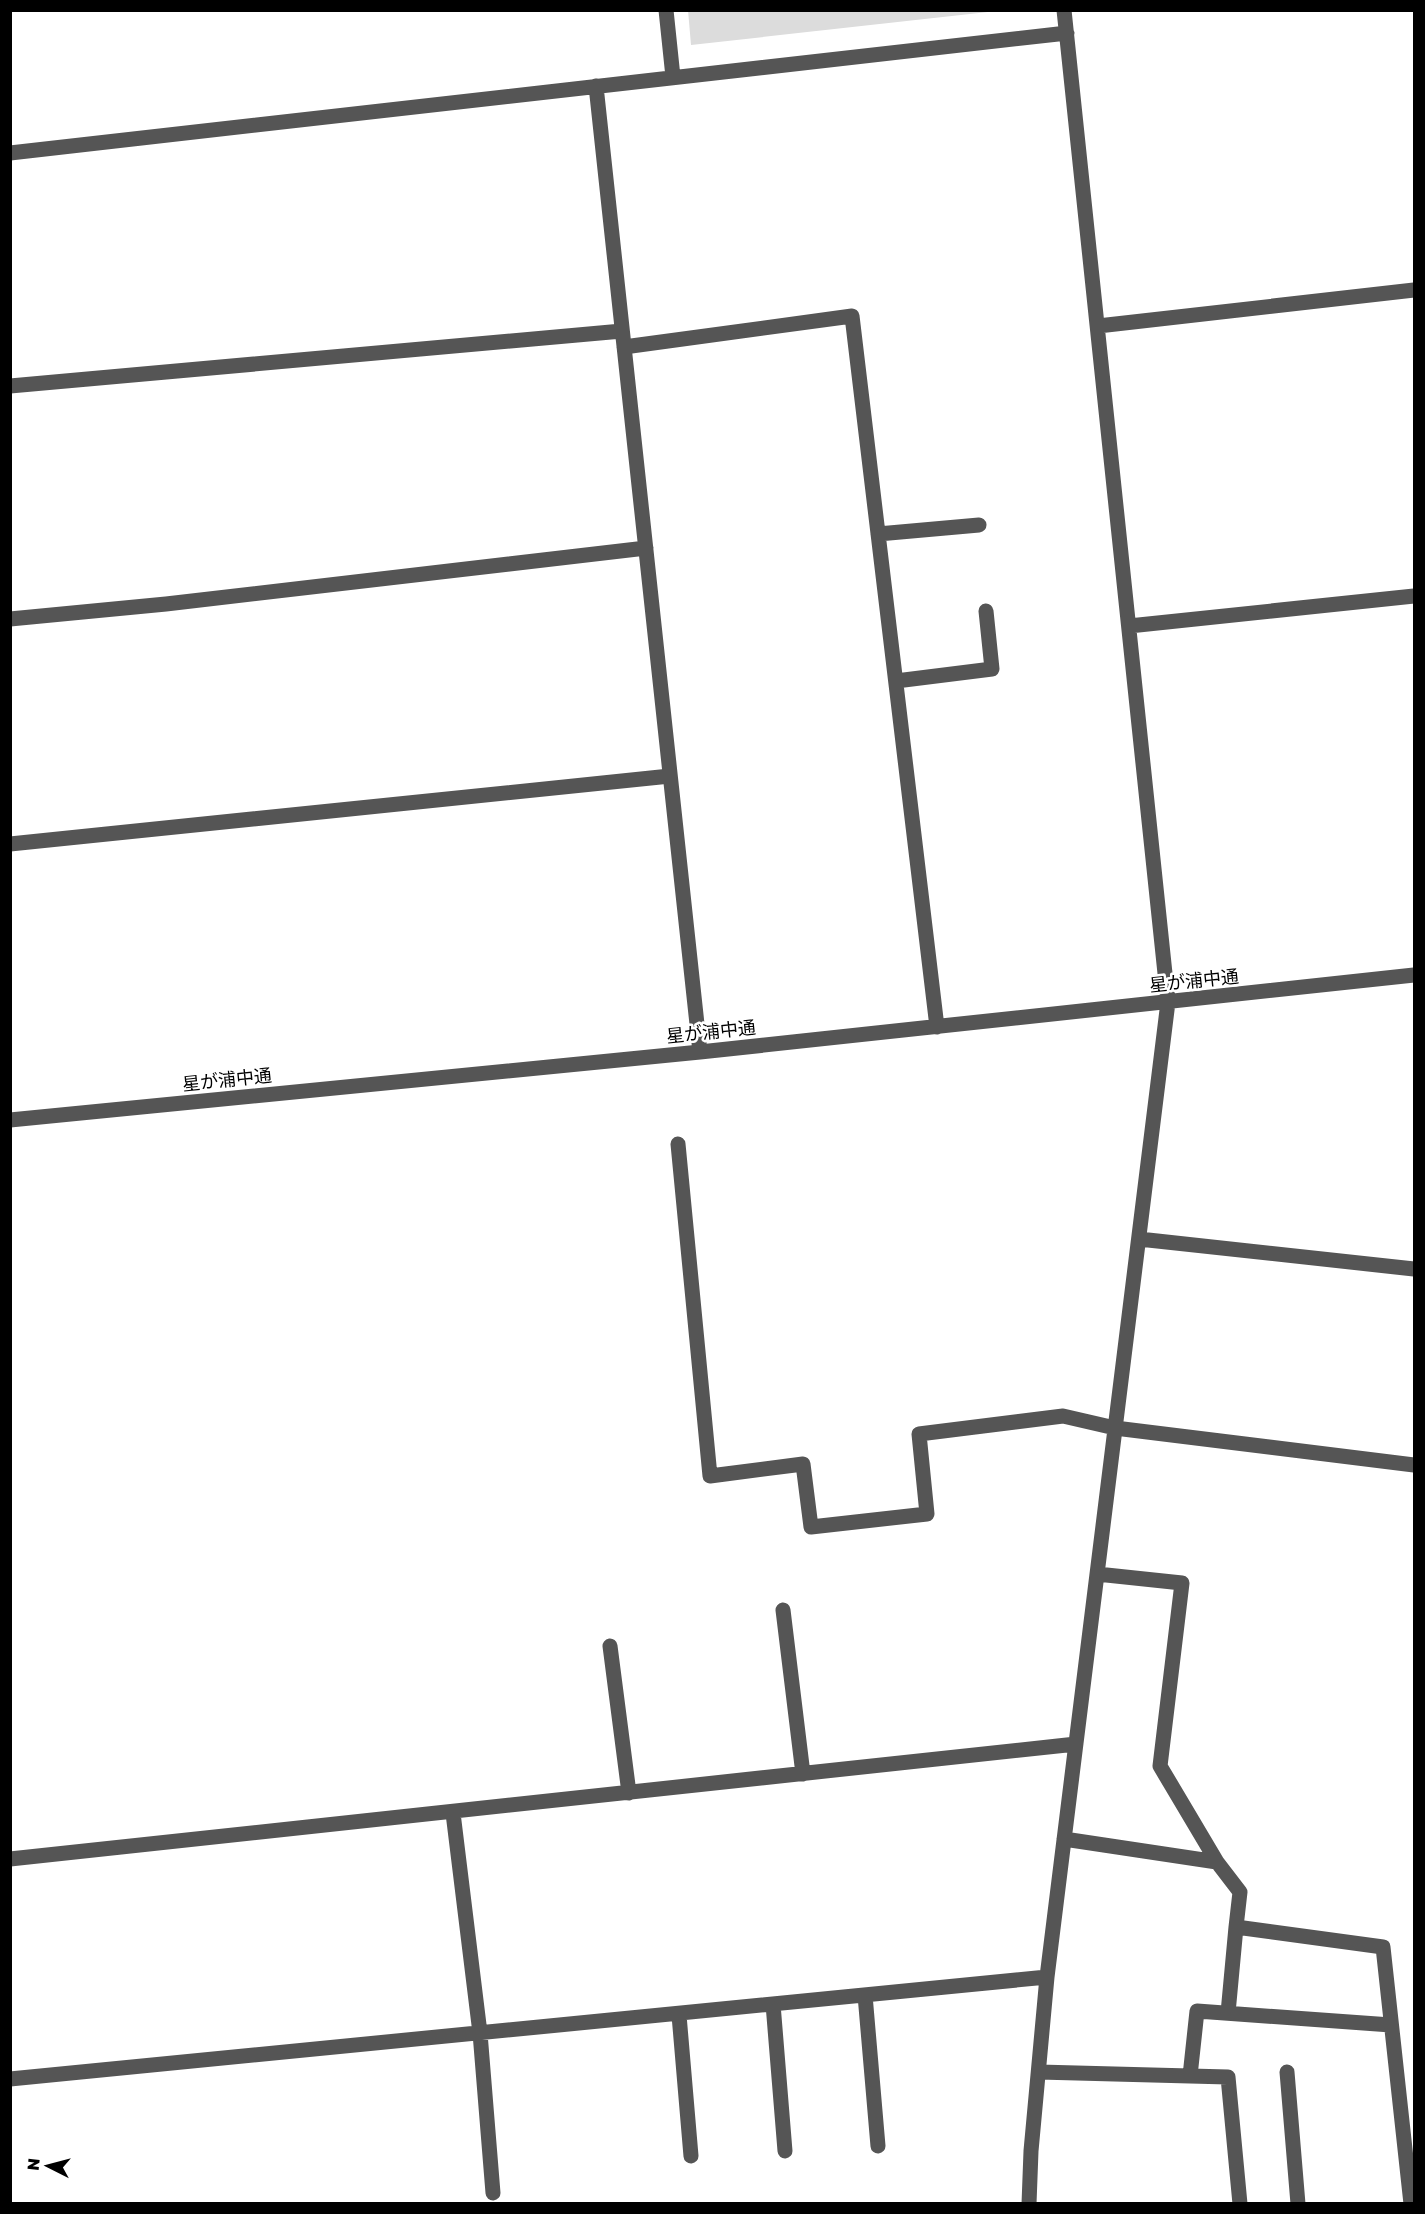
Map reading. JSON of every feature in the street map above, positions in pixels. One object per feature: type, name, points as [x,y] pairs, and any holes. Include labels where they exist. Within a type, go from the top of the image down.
[{"type":"street","points":[[666,10],[673,77]]},
{"type":"street","points":[[1029,2204],[1031,2151],[1047,1977],[1168,1002],[1064,10]]},
{"type":"street","points":[[10,153],[1067,33]]},
{"type":"street","points":[[596,86],[700,1052]]},
{"type":"street","points":[[1098,326],[1414,290]]},
{"type":"street","points":[[624,347],[852,316],[937,1027]]},
{"type":"street","points":[[10,386],[622,331]]},
{"type":"street","points":[[878,534],[979,525]]},
{"type":"street","points":[[10,619],[166,604],[646,548]]},
{"type":"street","points":[[1129,626],[1414,596]]},
{"type":"street","points":[[896,681],[992,669],[986,611]]},
{"type":"street","points":[[10,844],[670,776]]},
{"type":"street","name":"星が浦中通","points":[[10,1120],[700,1052],[1414,975]]},
{"type":"street","points":[[678,1144],[710,1476],[804,1464],[812,1527],[927,1514],[920,1434],[1063,1416],[1115,1428],[1414,1464]]},
{"type":"street","points":[[1139,1239],[1414,1269]]},
{"type":"street","points":[[1097,1574],[1182,1583],[1160,1766],[1217,1862],[1240,1892],[1228,2013]]},
{"type":"street","points":[[783,1610],[803,1774]]},
{"type":"street","points":[[610,1646],[629,1793]]},
{"type":"street","points":[[10,1859],[1076,1744]]},
{"type":"street","points":[[453,1813],[480,2033],[493,2193]]},
{"type":"street","points":[[1064,1839],[1217,1862]]},
{"type":"street","points":[[1236,1927],[1383,1947],[1410,2204]]},
{"type":"street","points":[[10,2079],[1047,1977]]},
{"type":"street","points":[[865,1995],[878,2146]]},
{"type":"street","points":[[774,2004],[785,2151]]},
{"type":"street","points":[[1190,2076],[1197,2011],[1391,2025]]},
{"type":"street","points":[[679,2015],[691,2156]]},
{"type":"street","points":[[1039,2072],[1228,2077],[1240,2204]]},
{"type":"street","points":[[1287,2072],[1298,2204]]},
{"type":"shaded area","points":[[688,10],[997,10],[997,11],[691,45]]}]
